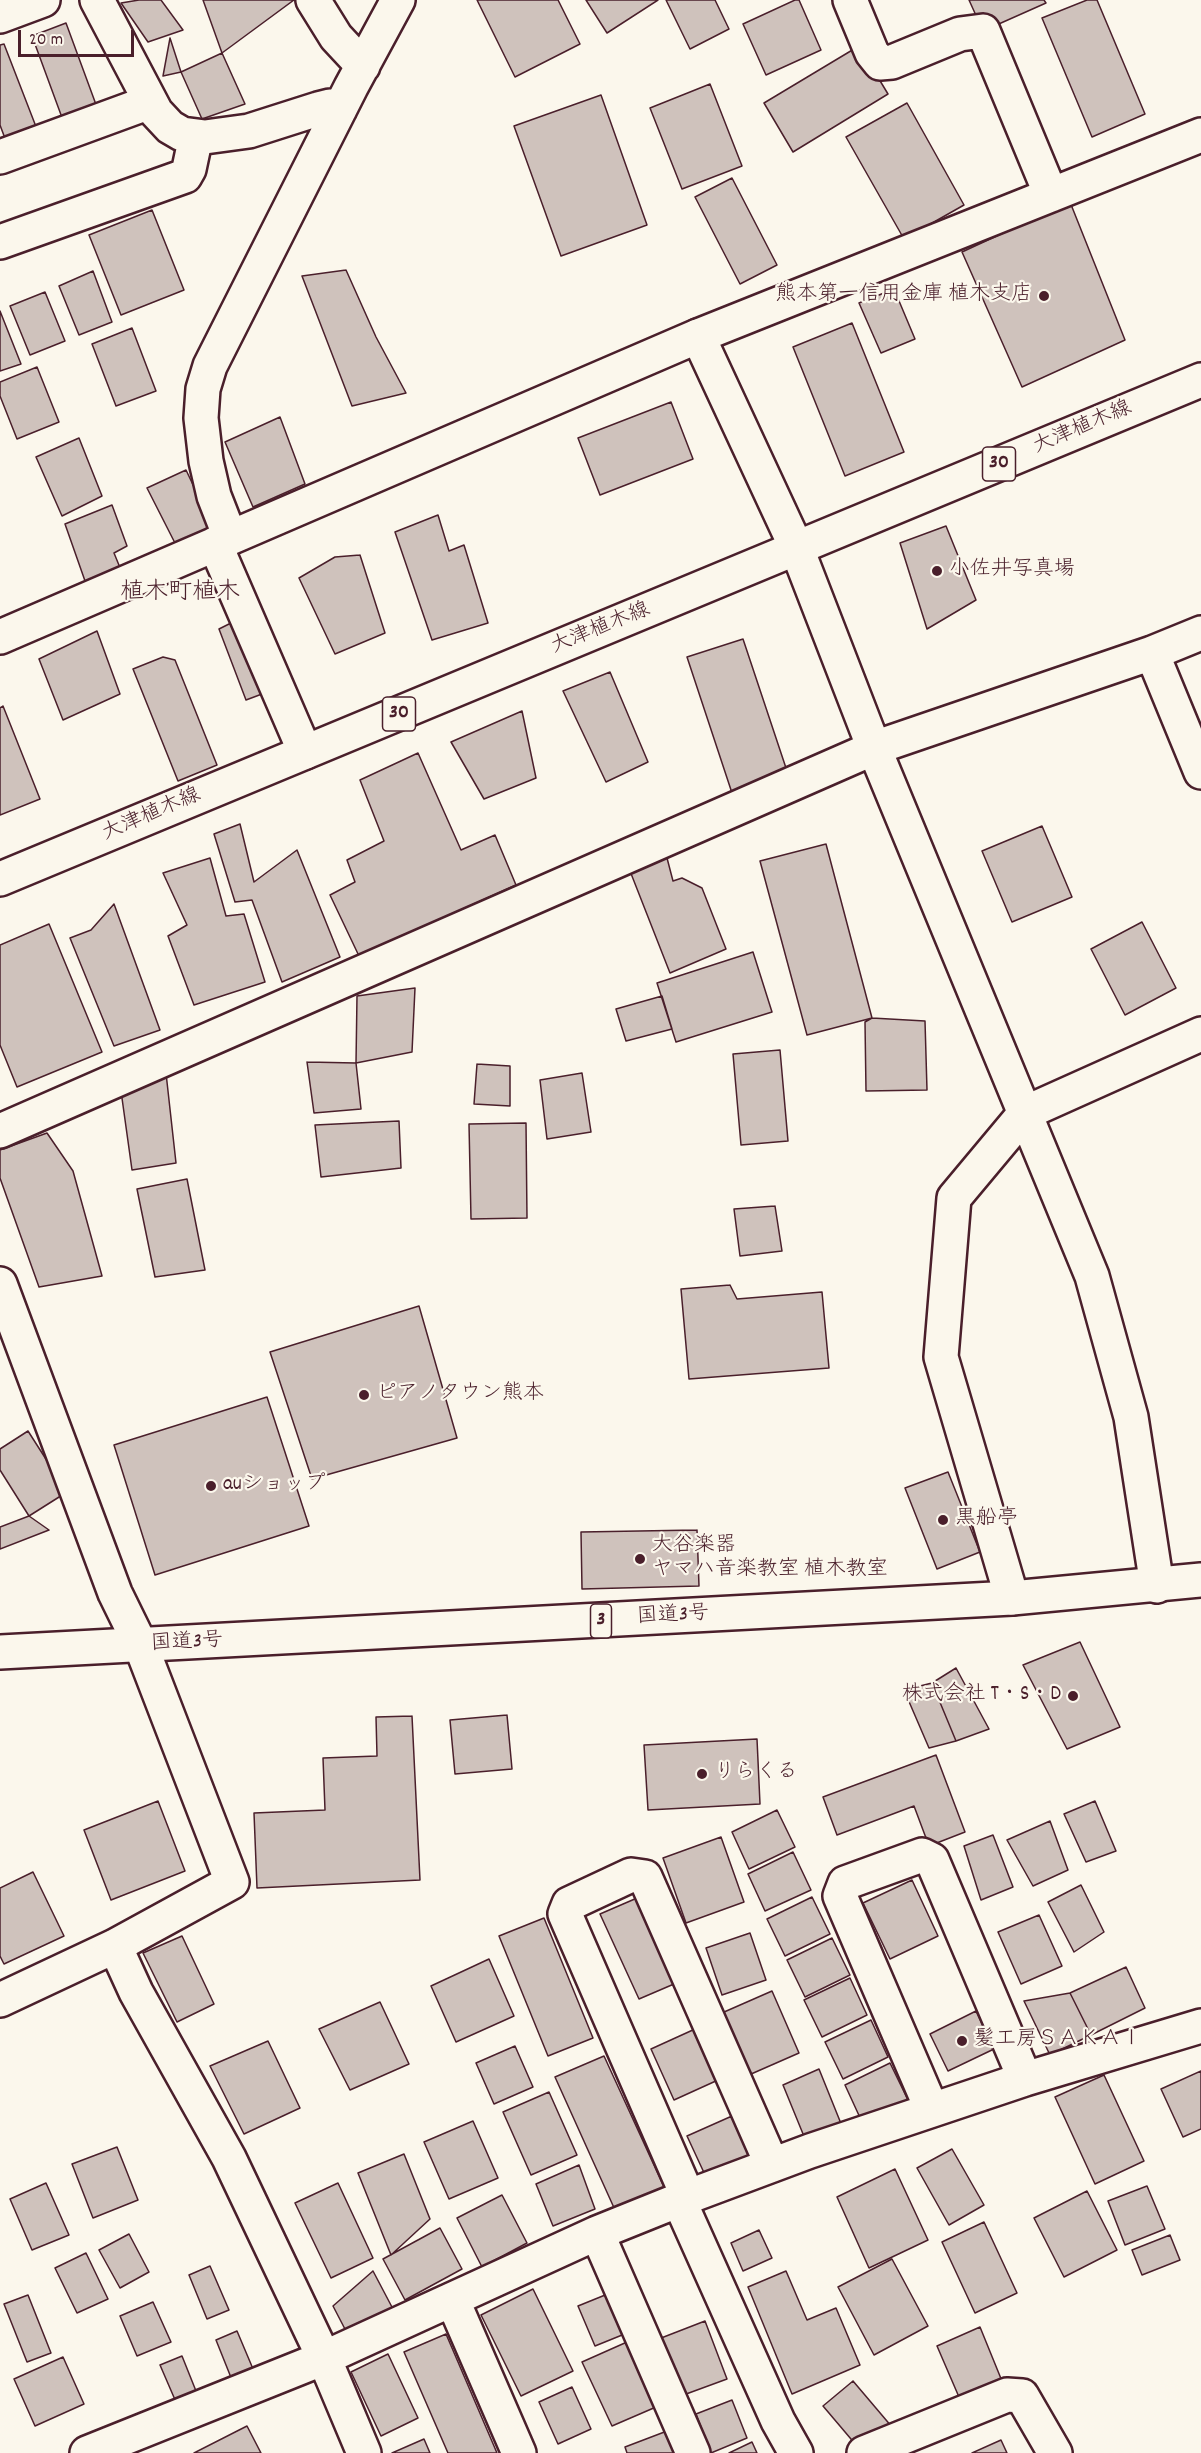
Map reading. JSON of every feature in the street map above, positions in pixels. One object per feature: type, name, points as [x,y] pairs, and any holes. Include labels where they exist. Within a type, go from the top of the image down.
[{"type":"main road","points":[[0,16],[43,0]]},
{"type":"main road","points":[[97,0],[150,102],[170,126],[182,134],[196,136],[249,131],[330,106],[340,109]]},
{"type":"main road","points":[[314,0],[336,37],[363,66]]},
{"type":"main road","points":[[305,753],[222,541],[206,461],[201,418],[203,389],[210,366],[398,0]]},
{"type":"main road","points":[[849,0],[873,53],[880,63],[892,62],[960,34],[983,31],[1051,195]]},
{"type":"main road","points":[[0,156],[150,102]]},
{"type":"main road","points":[[0,637],[698,336],[1201,135]]},
{"type":"main road","points":[[0,242],[185,176],[189,169],[196,136]]},
{"type":"main road","points":[[698,336],[797,549],[874,748],[1092,1276],[1128,1406],[1157,1586]]},
{"type":"main road","name":"大津植木線","points":[[0,879],[1201,380]]},
{"type":"main road","points":[[0,1131],[874,748],[1201,633]]},
{"type":"main road","points":[[1152,652],[1201,772]]},
{"type":"main road","points":[[1012,1598],[941,1357],[954,1198],[1025,1113],[1201,1034]]},
{"type":"main road","points":[[0,1284],[115,1593],[141,1646],[232,1882],[115,1946],[0,2000]]},
{"type":"main road","name":"国道3号","points":[[0,1652],[1012,1598],[1157,1586],[1201,1580]]},
{"type":"main road","points":[[932,2110],[840,1896],[845,1883],[922,1855],[932,1860],[1025,2079]]},
{"type":"main road","points":[[771,2165],[645,1877],[631,1875],[569,1904],[565,1914],[778,2421],[796,2453]]},
{"type":"main road","points":[[115,1946],[136,1992],[229,2158],[324,2358],[364,2453]]},
{"type":"main road","points":[[87,2453],[324,2358],[453,2301],[597,2233],[771,2165],[1025,2079],[1201,2026]]},
{"type":"main road","points":[[597,2233],[693,2453]]},
{"type":"main road","points":[[453,2301],[519,2453]]},
{"type":"main road","points":[[864,2453],[1007,2395],[1022,2396],[1055,2453]]},
{"type":"building","points":[[161,0],[183,30],[148,42],[121,3]]},
{"type":"building","points":[[203,0],[294,0],[222,53]]},
{"type":"building","points":[[477,0],[558,0],[580,44],[515,77]]},
{"type":"building","points":[[586,0],[658,0],[607,33]]},
{"type":"building","points":[[666,0],[715,0],[729,29],[690,49]]},
{"type":"building","points":[[799,0],[821,50],[766,75],[743,24]]},
{"type":"building","points":[[969,0],[1044,0],[1046,3],[983,31]]},
{"type":"building","points":[[1087,0],[1097,0],[1145,114],[1092,137],[1042,18]]},
{"type":"building","points":[[66,23],[98,110],[64,123],[32,36]]},
{"type":"building","points":[[170,38],[181,72],[163,76]]},
{"type":"building","points":[[4,44],[40,137],[9,149],[0,125],[0,45]]},
{"type":"building","points":[[859,46],[888,94],[793,152],[764,103]]},
{"type":"building","points":[[222,53],[245,104],[202,119],[181,72]]},
{"type":"building","points":[[710,84],[742,166],[682,189],[650,108]]},
{"type":"building","points":[[601,95],[647,225],[561,256],[514,126]]},
{"type":"building","points":[[907,103],[964,205],[904,239],[846,137]]},
{"type":"building","points":[[732,178],[777,265],[740,284],[695,197]]},
{"type":"building","name":"熊本第一信用金庫 植木支店","points":[[1070,202],[1125,340],[1022,387],[962,252]]},
{"type":"building","points":[[152,210],[184,290],[121,315],[89,235]]},
{"type":"building","points":[[346,270],[376,337],[406,393],[352,406],[302,276]]},
{"type":"building","points":[[93,271],[112,322],[79,335],[59,286]]},
{"type":"building","points":[[894,289],[915,339],[881,353],[859,303]]},
{"type":"building","points":[[45,292],[65,341],[30,355],[10,306]]},
{"type":"building","points":[[0,311],[21,364],[0,371]]},
{"type":"building","points":[[852,323],[904,452],[845,476],[793,347]]},
{"type":"building","points":[[132,328],[156,391],[116,406],[92,344]]},
{"type":"building","points":[[37,367],[59,422],[17,439],[0,396],[0,382]]},
{"type":"building","points":[[671,402],[693,459],[600,495],[578,438]]},
{"type":"building","points":[[280,417],[305,484],[253,507],[225,442]]},
{"type":"building","points":[[79,438],[102,496],[62,516],[36,457]]},
{"type":"building","points":[[186,470],[214,529],[177,547],[147,488]]},
{"type":"building","points":[[112,505],[127,546],[114,553],[123,575],[91,598],[65,524]]},
{"type":"building","points":[[438,515],[449,551],[464,545],[488,623],[432,640],[395,532]]},
{"type":"building","name":"小佐井写真場","points":[[946,526],[976,600],[927,629],[900,543]]},
{"type":"building","points":[[360,555],[385,633],[335,654],[299,578],[335,557]]},
{"type":"building","points":[[241,618],[270,691],[246,700],[219,629]]},
{"type":"building","points":[[97,631],[120,694],[63,720],[39,659]]},
{"type":"building","points":[[743,639],[788,774],[732,793],[687,657]]},
{"type":"building","points":[[163,657],[175,660],[217,765],[178,781],[133,669]]},
{"type":"building","points":[[610,672],[648,762],[606,782],[563,691]]},
{"type":"building","points":[[3,706],[40,799],[0,815],[0,708]]},
{"type":"building","points":[[522,711],[536,778],[484,799],[451,742]]},
{"type":"building","points":[[418,753],[461,850],[495,835],[516,885],[359,956],[330,895],[355,882],[347,860],[384,841],[360,780]]},
{"type":"building","points":[[240,824],[254,882],[297,850],[340,957],[282,982],[252,900],[235,902],[214,834]]},
{"type":"building","points":[[1042,826],[1072,897],[1012,922],[982,851]]},
{"type":"building","points":[[826,844],[872,1018],[807,1035],[760,861]]},
{"type":"building","points":[[210,858],[226,916],[244,914],[265,982],[194,1005],[168,936],[187,925],[163,873]]},
{"type":"building","points":[[667,858],[673,881],[682,878],[702,888],[726,949],[670,973],[630,871]]},
{"type":"building","points":[[114,904],[160,1030],[114,1046],[70,938],[91,930]]},
{"type":"building","points":[[1142,922],[1176,988],[1125,1015],[1091,949]]},
{"type":"building","points":[[49,924],[102,1052],[17,1087],[0,1045],[0,945]]},
{"type":"building","points":[[753,952],[772,1012],[676,1042],[657,983]]},
{"type":"building","points":[[415,988],[412,1052],[356,1063],[357,996]]},
{"type":"building","points":[[662,996],[672,1029],[626,1041],[616,1009]]},
{"type":"building","points":[[872,1018],[925,1021],[927,1090],[866,1091],[865,1022]]},
{"type":"building","points":[[780,1050],[788,1141],[741,1145],[733,1054]]},
{"type":"building","points":[[307,1062],[356,1063],[361,1109],[314,1113]]},
{"type":"building","points":[[477,1064],[510,1066],[510,1106],[474,1104]]},
{"type":"building","points":[[166,1073],[176,1163],[132,1170],[121,1091]]},
{"type":"building","points":[[582,1073],[591,1132],[547,1139],[540,1080]]},
{"type":"building","points":[[399,1121],[401,1168],[321,1177],[315,1125]]},
{"type":"building","points":[[526,1123],[527,1218],[471,1219],[469,1124]]},
{"type":"building","points":[[47,1133],[73,1171],[102,1276],[39,1287],[0,1178],[0,1150]]},
{"type":"building","points":[[187,1179],[205,1270],[155,1277],[137,1189]]},
{"type":"building","points":[[775,1206],[782,1251],[740,1256],[734,1209]]},
{"type":"building","points":[[730,1285],[737,1299],[822,1292],[829,1368],[689,1379],[681,1289]]},
{"type":"building","name":"ピアノタウン熊本","points":[[419,1306],[457,1438],[312,1479],[270,1352]]},
{"type":"building","name":"auショップ","points":[[267,1397],[309,1526],[155,1575],[114,1445]]},
{"type":"building","points":[[28,1431],[67,1492],[29,1516],[0,1470],[0,1449]]},
{"type":"building","name":"黒船亭","points":[[948,1472],[980,1552],[937,1569],[905,1488]]},
{"type":"building","points":[[29,1516],[49,1530],[0,1549],[0,1527]]},
{"type":"building","name":"大谷楽器 ヤマハ音楽教室 植木教室","points":[[697,1530],[699,1586],[582,1589],[581,1532]]},
{"type":"building","name":"株式会社 T・S・D","points":[[1080,1642],[1120,1727],[1067,1749],[1023,1665]]},
{"type":"building","points":[[956,1668],[989,1729],[956,1741],[932,1683]]},
{"type":"building","points":[[932,1683],[956,1741],[929,1748],[904,1690]]},
{"type":"building","points":[[507,1715],[512,1769],[455,1774],[450,1720]]},
{"type":"building","points":[[412,1716],[420,1880],[257,1888],[254,1813],[325,1810],[323,1758],[377,1756],[376,1717]]},
{"type":"building","name":"りらくる","points":[[757,1739],[760,1804],[648,1810],[644,1745]]},
{"type":"building","points":[[936,1755],[965,1832],[929,1846],[914,1806],[837,1835],[823,1797]]},
{"type":"building","points":[[158,1801],[185,1871],[111,1900],[84,1830]]},
{"type":"building","points":[[1095,1801],[1116,1851],[1086,1862],[1064,1814]]},
{"type":"building","points":[[777,1810],[795,1847],[749,1869],[732,1832]]},
{"type":"building","points":[[1050,1821],[1068,1870],[1033,1886],[1007,1840]]},
{"type":"building","points":[[993,1835],[1013,1887],[981,1900],[964,1846]]},
{"type":"building","points":[[721,1837],[744,1902],[686,1923],[663,1858]]},
{"type":"building","points":[[793,1852],[811,1890],[765,1911],[748,1874]]},
{"type":"building","points":[[33,1872],[64,1936],[4,1964],[0,1956],[0,1888]]},
{"type":"building","points":[[912,1880],[938,1936],[890,1959],[863,1903]]},
{"type":"building","points":[[1081,1885],[1104,1932],[1074,1952],[1048,1902]]},
{"type":"building","points":[[644,1895],[674,1984],[639,1999],[600,1914]]},
{"type":"building","points":[[812,1897],[830,1934],[785,1956],[767,1919]]},
{"type":"building","points":[[1039,1915],[1062,1966],[1021,1984],[998,1932]]},
{"type":"building","points":[[544,1918],[593,2038],[548,2056],[499,1936]]},
{"type":"building","points":[[750,1933],[766,1980],[722,1995],[706,1948]]},
{"type":"building","points":[[182,1936],[214,2004],[177,2022],[143,1953]]},
{"type":"building","points":[[832,1938],[850,1975],[805,1997],[787,1960]]},
{"type":"building","points":[[489,1959],[514,2016],[456,2042],[431,1986]]},
{"type":"building","points":[[1126,1967],[1145,2008],[1091,2035],[1070,1993]]},
{"type":"building","points":[[850,1978],[867,2015],[822,2037],[804,2000]]},
{"type":"building","points":[[772,1991],[799,2053],[742,2078],[715,2016]]},
{"type":"building","points":[[1070,1993],[1091,2035],[1050,2055],[1024,2001]]},
{"type":"building","points":[[380,2002],[409,2064],[350,2090],[319,2029]]},
{"type":"building","name":"髪工房ＳＡＫＡＩ","points":[[976,2011],[994,2049],[948,2071],[930,2034]]},
{"type":"building","points":[[871,2020],[888,2057],[843,2079],[825,2042]]},
{"type":"building","points":[[695,2029],[718,2080],[674,2100],[651,2049]]},
{"type":"building","points":[[268,2041],[300,2108],[244,2134],[210,2066]]},
{"type":"building","points":[[515,2046],[533,2087],[494,2104],[476,2063]]},
{"type":"building","points":[[604,2056],[664,2187],[615,2210],[555,2077]]},
{"type":"building","points":[[890,2063],[908,2100],[862,2122],[845,2085]]},
{"type":"building","points":[[819,2069],[846,2136],[810,2151],[783,2085]]},
{"type":"building","points":[[1201,2071],[1201,2129],[1183,2137],[1161,2089]]},
{"type":"building","points":[[1104,2075],[1144,2161],[1095,2184],[1055,2097]]},
{"type":"building","points":[[549,2092],[577,2155],[531,2175],[503,2112]]},
{"type":"building","points":[[732,2116],[750,2157],[706,2177],[687,2136]]},
{"type":"building","points":[[473,2121],[498,2178],[449,2199],[424,2142]]},
{"type":"building","points":[[117,2147],[138,2200],[93,2218],[72,2164]]},
{"type":"building","points":[[952,2149],[984,2205],[949,2225],[917,2168]]},
{"type":"building","points":[[404,2154],[430,2219],[391,2255],[358,2173]]},
{"type":"building","points":[[579,2165],[595,2209],[553,2226],[536,2184]]},
{"type":"building","points":[[895,2169],[928,2240],[869,2268],[837,2197]]},
{"type":"building","points":[[46,2183],[69,2235],[32,2250],[10,2199]]},
{"type":"building","points":[[338,2183],[373,2258],[331,2278],[295,2203]]},
{"type":"building","points":[[1147,2186],[1165,2229],[1125,2245],[1108,2201]]},
{"type":"building","points":[[1087,2191],[1117,2250],[1064,2277],[1034,2218]]},
{"type":"building","points":[[502,2195],[527,2243],[482,2267],[457,2218]]},
{"type":"building","points":[[984,2222],[1017,2293],[975,2313],[942,2242]]},
{"type":"building","points":[[440,2228],[462,2269],[405,2300],[383,2259]]},
{"type":"building","points":[[759,2230],[772,2258],[743,2271],[731,2243]]},
{"type":"building","points":[[129,2234],[149,2272],[120,2288],[99,2250]]},
{"type":"building","points":[[1170,2235],[1180,2260],[1142,2275],[1132,2250]]},
{"type":"building","points":[[86,2253],[108,2299],[77,2313],[55,2268]]},
{"type":"building","points":[[892,2259],[928,2326],[874,2355],[838,2287]]},
{"type":"building","points":[[210,2266],[229,2310],[207,2319],[189,2275]]},
{"type":"building","points":[[373,2271],[393,2309],[347,2333],[333,2306]]},
{"type":"building","points":[[786,2271],[807,2320],[836,2308],[860,2365],[792,2394],[748,2287]]},
{"type":"building","points":[[533,2289],[573,2371],[521,2396],[481,2315]]},
{"type":"building","points":[[615,2291],[632,2331],[595,2346],[578,2306]]},
{"type":"building","points":[[28,2295],[51,2353],[27,2362],[4,2304]]},
{"type":"building","points":[[153,2302],[171,2342],[137,2356],[120,2316]]},
{"type":"building","points":[[705,2321],[727,2379],[678,2397],[656,2340]]},
{"type":"building","points":[[980,2327],[1004,2386],[962,2404],[937,2346]]},
{"type":"building","points":[[237,2331],[256,2376],[234,2385],[216,2340]]},
{"type":"building","points":[[446,2334],[497,2453],[448,2453],[404,2352]]},
{"type":"building","points":[[627,2342],[656,2407],[612,2426],[582,2362]]},
{"type":"building","points":[[388,2354],[418,2418],[381,2436],[351,2372]]},
{"type":"building","points":[[182,2356],[200,2401],[179,2409],[160,2365]]},
{"type":"building","points":[[63,2357],[84,2404],[35,2426],[14,2379]]},
{"type":"building","points":[[853,2381],[892,2427],[862,2452],[823,2406]]},
{"type":"building","points":[[572,2387],[591,2429],[558,2444],[539,2402]]},
{"type":"building","points":[[732,2400],[747,2438],[711,2453],[696,2414]]},
{"type":"building","points":[[247,2426],[261,2453],[194,2453]]},
{"type":"building","points":[[667,2431],[676,2453],[627,2453],[625,2447]]},
{"type":"building","points":[[424,2439],[430,2453],[392,2453]]},
{"type":"building","points":[[1001,2440],[1007,2453],[972,2453]]},
{"type":"building","points":[[752,2442],[757,2453],[729,2453]]},
{"type":"place","name":"熊本第一信用金庫 植木支店","points":[[1044,296]]},
{"type":"place","name":"小佐井写真場","points":[[937,571]]},
{"type":"place","name":"ピアノタウン熊本","points":[[364,1395]]},
{"type":"place","name":"auショップ","points":[[211,1486]]},
{"type":"place","name":"黒船亭","points":[[943,1520]]},
{"type":"place","name":"大谷楽器 ヤマハ音楽教室 植木教室","points":[[640,1559]]},
{"type":"place","name":"株式会社 T・S・D","points":[[1073,1696]]},
{"type":"place","name":"りらくる","points":[[702,1774]]},
{"type":"place","name":"髪工房ＳＡＫＡＩ","points":[[962,2041]]},
{"type":"district","name":"植木町植木","points":[[180,595]]}]
